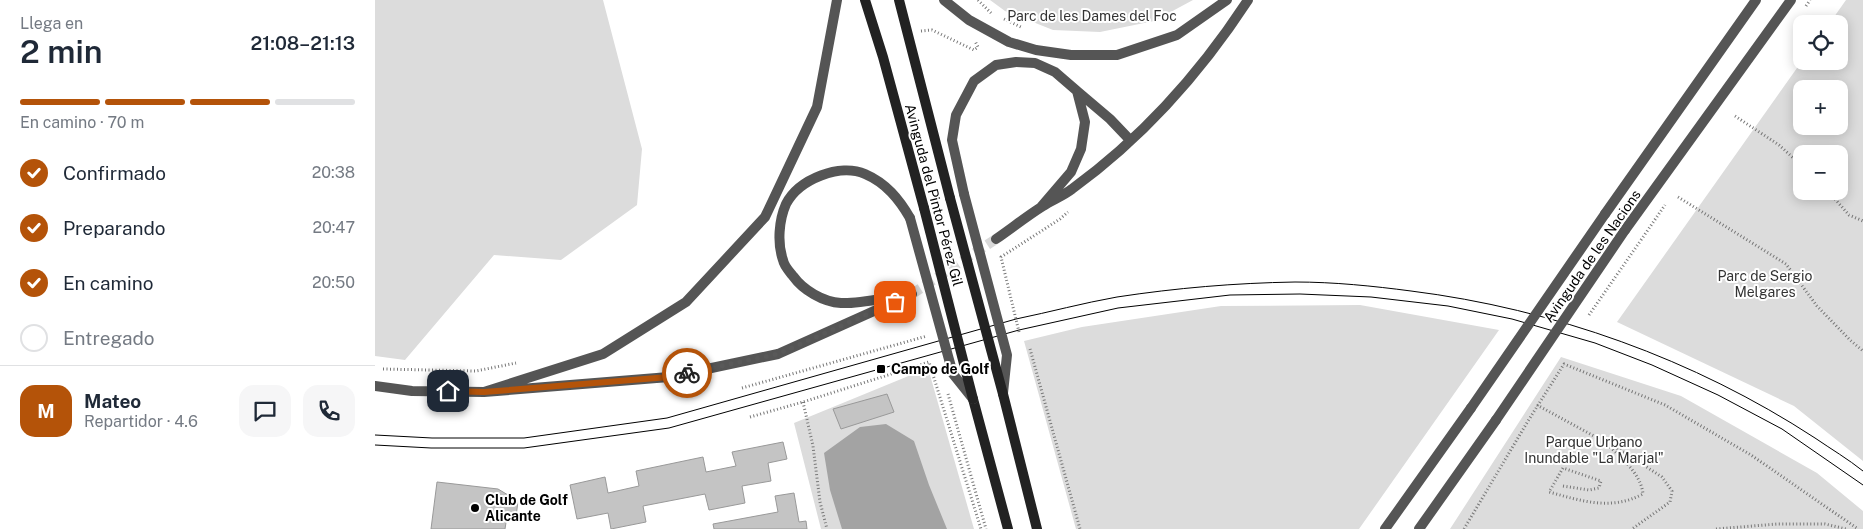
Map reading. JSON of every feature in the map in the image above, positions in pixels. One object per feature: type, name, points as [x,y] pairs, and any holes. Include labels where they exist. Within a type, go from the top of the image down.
[{"type":"main road","name":"Avinguda del Pintor Pérez Gil","points":[[865,0],[883,57],[924,208],[1008,529]]},
{"type":"main road","name":"Avinguda del Pintor Pérez Gil","points":[[899,0],[1037,529]]},
{"type":"street","points":[[375,386],[412,390],[484,392],[603,354],[686,302],[765,217],[817,106],[837,0]]},
{"type":"street","points":[[944,0],[969,20],[1009,42],[1036,50],[1071,55],[1117,55],[1177,35],[1227,0]]},
{"type":"street","points":[[996,239],[1041,207],[1071,190],[1130,140],[1180,90],[1230,27],[1248,0]]},
{"type":"street","name":"Avinguda de les Nacions","points":[[1385,529],[1756,0]]},
{"type":"street","name":"Avinguda de les Nacions","points":[[1419,529],[1496,420],[1625,230],[1791,0]]},
{"type":"street","name":"Avinguda del Pintor Pérez Gil","points":[[1003,394],[1007,355],[964,194],[952,140],[956,114],[974,81],[996,65],[1016,62],[1035,63],[1055,72],[1077,91]]},
{"type":"street","points":[[1077,91],[1110,119],[1130,140]]},
{"type":"street","points":[[1041,207],[1071,172],[1081,148],[1085,122],[1077,91]]},
{"type":"street","name":"Avinguda del Pintor Pérez Gil","points":[[484,392],[669,377],[778,354],[912,294],[841,303],[819,297],[798,283],[783,261],[779,242],[780,226],[787,204],[801,187],[821,175],[835,170],[863,173],[887,186],[902,203],[910,218],[953,374],[973,399]]},
{"type":"path","points":[[978,0],[991,13],[1031,31]]},
{"type":"path","points":[[916,32],[931,30],[974,50],[978,47],[974,39]]},
{"type":"path","points":[[1735,116],[1779,145],[1793,158]]},
{"type":"path","points":[[1678,197],[1786,264],[1817,306],[1849,340],[1863,351]]},
{"type":"path","points":[[1836,200],[1849,215],[1863,221]]},
{"type":"path","points":[[742,388],[928,336]]},
{"type":"path","points":[[1030,349],[1081,529]]},
{"type":"path","points":[[375,369],[477,371],[523,362]]},
{"type":"path","points":[[751,417],[929,362],[981,529]]},
{"type":"path","points":[[1464,529],[1537,405],[1564,364],[1665,405],[1751,455],[1858,529]]},
{"type":"path","points":[[803,402],[813,446],[820,502],[827,529]]},
{"type":"path","points":[[1537,405],[1663,477],[1672,491],[1670,502],[1632,529]]},
{"type":"path","points":[[1563,486],[1589,490],[1599,488],[1601,481],[1563,468],[1549,492],[1599,505],[1630,501],[1643,494],[1642,486],[1632,470],[1606,443]]},
{"type":"path","points":[[1716,529],[1777,524],[1825,524],[1846,529]]},
{"type":"green space","points":[[375,0],[603,0],[642,149],[637,205],[561,260],[494,255],[405,360],[375,356]]},
{"type":"green space","name":"Parc de les Dames del Foc","points":[[990,0],[1193,0],[1154,21],[1100,32],[1053,30],[1005,11]]},
{"type":"green space","name":"Parc de Sergio Melgares","points":[[1846,0],[1863,0],[1863,461],[1794,406],[1617,322],[1796,70],[1848,70],[1848,15],[1835,15]]},
{"type":"green space","points":[[1360,305],[1499,330],[1359,529],[1076,529],[1024,341],[1082,327],[1221,306]]},
{"type":"green space","name":"Parque Urbano Inundable \"La Marjal\"","points":[[1561,357],[1681,396],[1817,473],[1863,511],[1863,529],[1450,529]]},
{"type":"green space","points":[[928,368],[974,529],[821,529],[794,423]]},
{"type":"shaded area","points":[[886,424],[914,441],[947,529],[842,529],[830,490],[824,453],[860,427]]},
{"type":"building","points":[[887,394],[894,412],[841,429],[833,409]]},
{"type":"building","points":[[783,442],[787,459],[768,463],[771,481],[742,486],[745,503],[709,510],[705,494],[643,506],[646,522],[611,529],[608,513],[577,519],[570,485],[605,477],[608,493],[639,486],[636,471],[703,457],[706,472],[736,466],[732,452]]},
{"type":"building","name":"Club de Golf Alicante","points":[[437,482],[498,489],[518,501],[516,517],[507,516],[505,529],[431,529]]},
{"type":"building","points":[[794,493],[799,522],[806,521],[807,529],[714,529],[713,524],[778,512],[775,496]]},
{"type":"tunnel","points":[[912,294],[996,239]]},
{"type":"tram line","points":[[375,435],[432,438],[524,438],[667,418],[1016,319],[1092,302],[1206,286],[1310,282],[1382,287],[1464,299],[1517,310],[1621,342],[1721,384],[1815,438],[1863,471]]},
{"type":"tram line","points":[[375,445],[431,448],[524,448],[669,428],[1019,330],[1118,308],[1230,295],[1300,294],[1371,297],[1448,306],[1512,319],[1595,343],[1652,365],[1718,395],[1782,429],[1863,485]]},
{"type":"way so far","points":[[687,373],[778,354],[895,302]]},
{"type":"place","name":"Campo de Golf","points":[[881,369]]},
{"type":"place","name":"Club de Golf Alicante","points":[[475,508]]},
{"type":"route","points":[[448,391],[484,392],[669,377],[687,373]]}]
